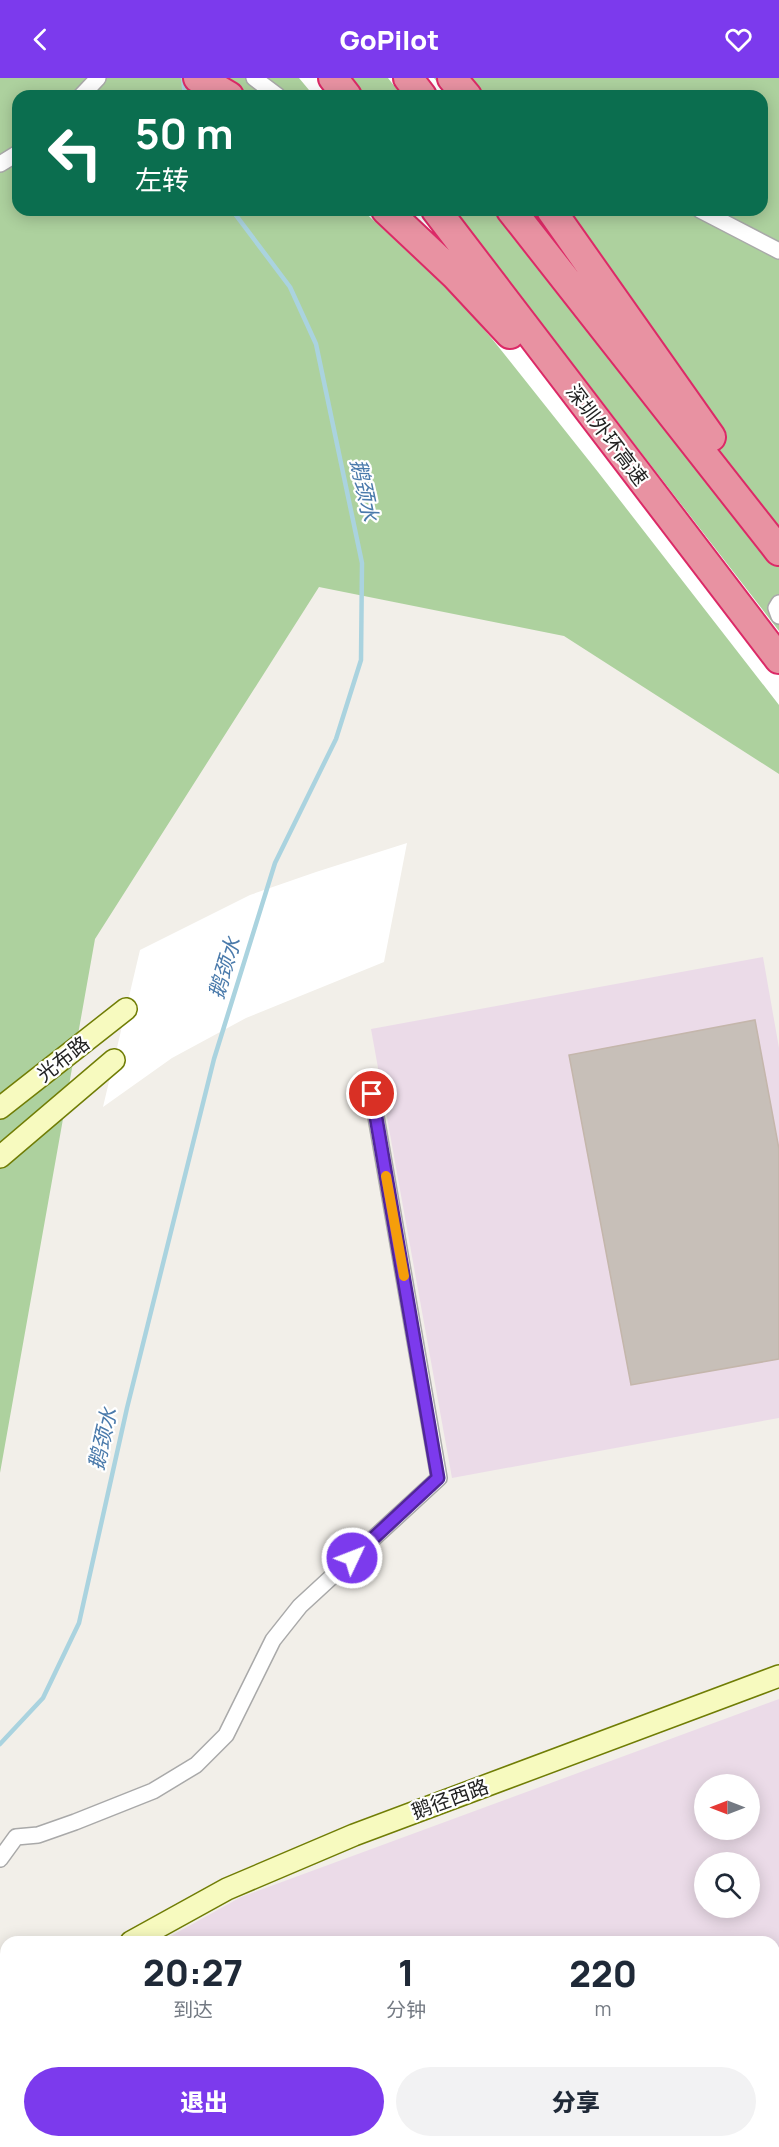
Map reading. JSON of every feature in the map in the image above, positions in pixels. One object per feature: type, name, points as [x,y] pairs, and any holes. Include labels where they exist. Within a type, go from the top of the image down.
[{"type":"highway","points":[[198,78],[219,90]]},
{"type":"highway","points":[[333,78],[342,90]]},
{"type":"highway","points":[[408,78],[417,90]]},
{"type":"highway","points":[[452,78],[462,90]]},
{"type":"highway","points":[[392,216],[455,275],[621,455]]},
{"type":"highway","name":"深圳外环高速","points":[[441,216],[779,659]]},
{"type":"highway","points":[[516,216],[779,551]]},
{"type":"highway","points":[[555,216],[705,428],[779,539]]},
{"type":"street","points":[[87,90],[98,78]]},
{"type":"street","points":[[254,78],[270,90]]},
{"type":"street","points":[[711,216],[779,252]]},
{"type":"street","points":[[779,603],[776,608],[779,616]]},
{"type":"street","name":"光布路","points":[[0,1108],[126,1009]]},
{"type":"street","name":"光布路","points":[[0,1156],[114,1060]]},
{"type":"street","points":[[0,1859],[16,1837],[38,1835],[97,1814],[153,1791],[196,1765],[226,1735],[273,1640],[300,1606],[438,1478],[372,1094]]},
{"type":"street","name":"鹅径西路","points":[[142,1936],[227,1889],[354,1835],[779,1676]]},
{"type":"shaded area","points":[[763,957],[779,1048],[779,1418],[452,1478],[371,1029]]},
{"type":"shaded area","points":[[779,1699],[779,1936],[171,1936],[241,1897]]},
{"type":"green space","points":[[0,78],[779,78],[779,774],[564,636],[319,587],[95,939],[0,1473]]},
{"type":"pier","points":[[299,78],[352,78],[361,90],[309,90]]},
{"type":"pier","points":[[388,78],[434,78],[443,90],[397,90]]},
{"type":"pier","points":[[369,216],[459,216],[779,631],[779,705],[493,340],[460,301]]},
{"type":"pier","points":[[407,843],[384,962],[246,1018],[172,1058],[103,1107],[140,950],[250,895]]},
{"type":"building","points":[[755,1020],[779,1149],[779,1359],[631,1385],[569,1055]]},
{"type":"waterway","name":"鹅颈水","points":[[183,78],[184,90]]},
{"type":"waterway","name":"鹅颈水","points":[[0,1744],[43,1698],[79,1623],[127,1408],[214,1059],[275,863],[336,739],[361,660],[362,563],[316,344],[290,287],[237,216]]},
{"type":"slow traffic","points":[[386,1176],[404,1276]]},
{"type":"route","points":[[352,1558],[438,1478],[372,1094]]}]
